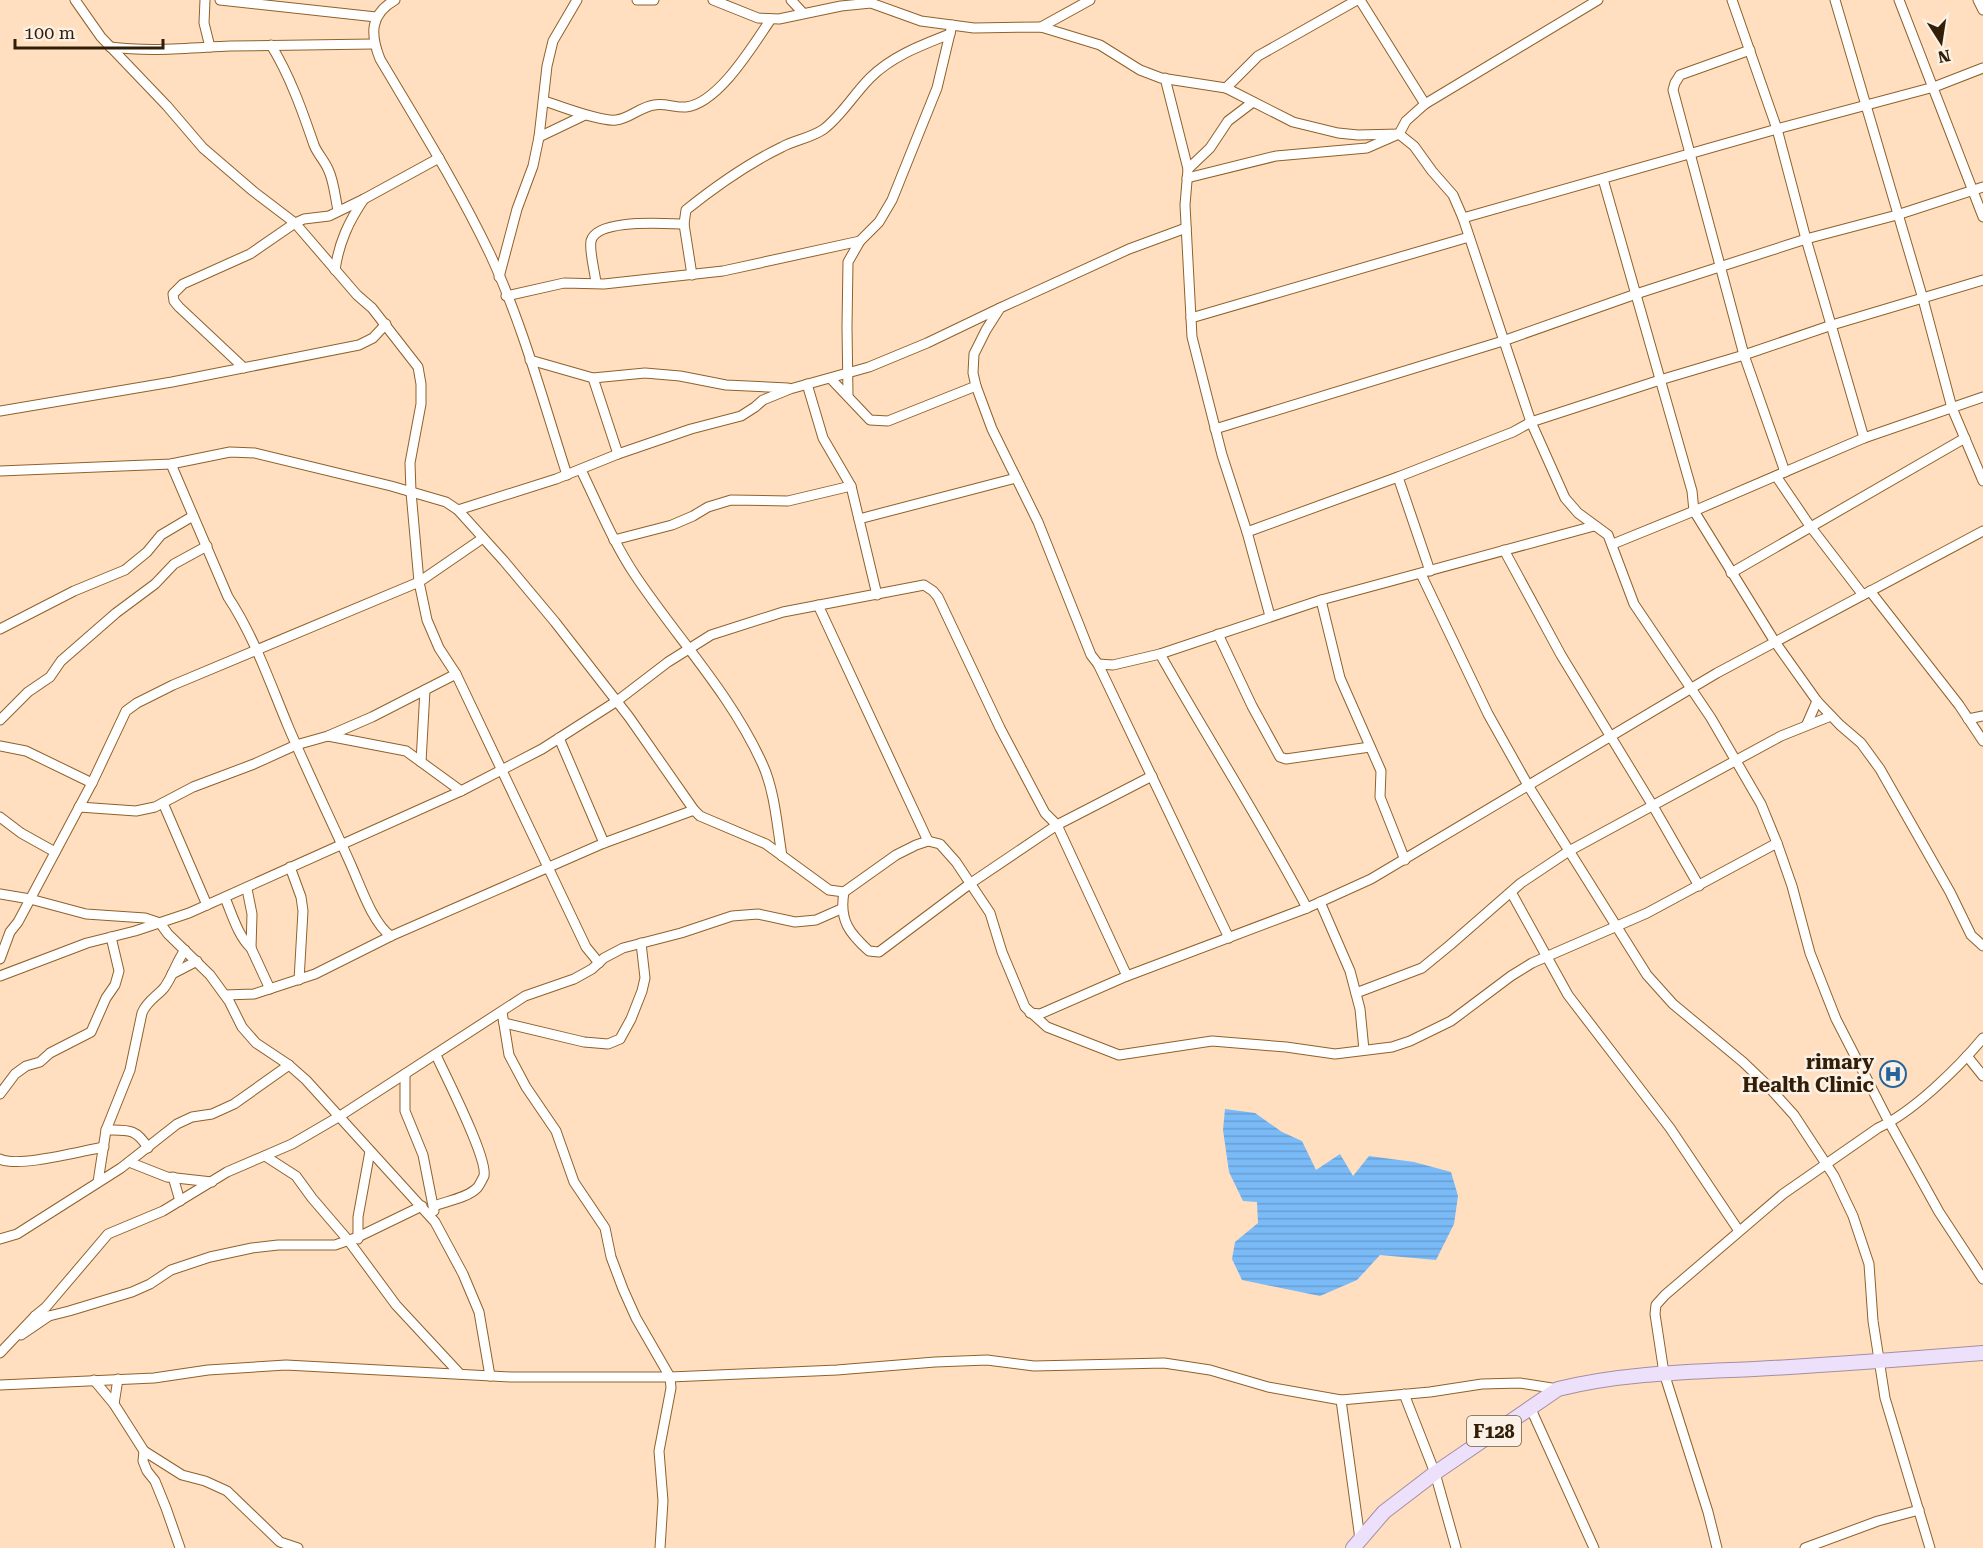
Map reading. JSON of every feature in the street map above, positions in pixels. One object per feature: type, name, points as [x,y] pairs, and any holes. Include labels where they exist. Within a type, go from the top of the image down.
[{"type":"main road","name":"F128","points":[[1356,1544],[1384,1512],[1435,1473],[1558,1389],[1579,1383],[1664,1373],[1983,1353]]},
{"type":"street","points":[[75,0],[110,46],[203,148],[295,223],[386,324],[418,366],[422,384],[419,422],[410,463],[411,492],[419,582],[427,620],[439,648],[456,674],[503,770],[586,947],[599,963]]},
{"type":"street","points":[[205,0],[204,23],[210,47]]},
{"type":"street","points":[[220,0],[376,17]]},
{"type":"street","points":[[395,0],[383,7],[376,17],[373,44],[466,207],[499,277],[530,360],[567,475]]},
{"type":"street","points":[[499,277],[517,209],[533,166],[539,138],[547,66],[553,41],[578,0]]},
{"type":"street","points":[[637,0],[654,0]]},
{"type":"street","points":[[713,0],[758,18],[779,20],[872,3],[951,29],[1041,27],[1100,45],[1140,70],[1165,78],[1226,88],[1293,122],[1338,133],[1399,134],[1414,146],[1453,195],[1463,218],[1531,422],[1565,498],[1578,513],[1608,535],[1634,604],[1737,760],[1761,804],[1792,886],[1810,953],[1836,1019],[1939,1212],[1983,1279]]},
{"type":"street","points":[[790,0],[803,14]]},
{"type":"street","points":[[878,5],[890,0]]},
{"type":"street","points":[[1041,27],[1090,0]]},
{"type":"street","points":[[1226,88],[1258,56],[1359,0],[1425,104]]},
{"type":"street","points":[[1188,174],[1276,156],[1367,148],[1399,134],[1406,121],[1425,104],[1598,0]]},
{"type":"street","points":[[1732,0],[1777,129],[1806,239],[1833,324],[1864,438]]},
{"type":"street","points":[[1835,0],[1923,299],[1952,408],[1983,481]]},
{"type":"street","points":[[1899,0],[1983,217]]},
{"type":"street","points":[[1978,0],[1983,10]]},
{"type":"street","points":[[544,101],[585,115],[616,120],[640,108],[653,105],[686,107],[706,101],[747,55],[771,19]]},
{"type":"street","points":[[692,275],[684,224],[686,210],[724,180],[784,146],[825,129],[871,77],[890,61],[951,29]]},
{"type":"street","points":[[848,395],[848,262],[860,241],[879,222],[892,200],[937,88],[951,29]]},
{"type":"street","points":[[110,46],[148,50],[181,50],[271,45],[373,44]]},
{"type":"street","points":[[271,45],[284,67],[315,148],[329,171],[338,210]]},
{"type":"street","points":[[1750,50],[1680,75],[1674,83],[1673,90],[1744,355],[1780,474],[1810,526],[1867,593],[1983,741]]},
{"type":"street","points":[[1463,218],[1934,87],[1983,68]]},
{"type":"street","points":[[1165,78],[1188,174],[1186,228],[1192,337],[1215,429],[1270,616]]},
{"type":"street","points":[[1188,174],[1210,148],[1228,121],[1253,102]]},
{"type":"street","points":[[539,138],[585,115]]},
{"type":"street","points":[[244,368],[179,307],[174,301],[173,294],[183,284],[250,254],[295,223],[304,219],[329,216],[439,158]]},
{"type":"street","points":[[1603,179],[1692,491],[1694,511],[1775,642],[1817,701],[1861,743],[1880,769],[1950,892],[1971,935],[1983,946]]},
{"type":"street","points":[[1215,429],[1503,341],[1636,294],[1806,239],[1897,215],[1983,187]]},
{"type":"street","points":[[335,270],[344,232],[364,199]]},
{"type":"street","points":[[596,283],[591,242],[594,235],[601,230],[626,224],[684,224]]},
{"type":"street","points":[[458,510],[567,475],[618,454],[691,429],[741,416],[763,400],[790,388],[847,374],[927,343],[1129,249],[1186,228]]},
{"type":"street","points":[[1191,318],[1469,237]]},
{"type":"street","points":[[506,296],[564,282],[632,282],[723,271],[860,241]]},
{"type":"street","points":[[1247,532],[1398,477],[1513,432],[1531,422],[1744,355],[1833,324],[1983,280]]},
{"type":"street","points":[[1000,308],[974,354],[973,373],[976,386],[992,429],[1038,522],[1091,655],[1098,664],[1228,938]]},
{"type":"street","points":[[0,411],[172,382],[359,345],[373,338],[386,324]]},
{"type":"street","points":[[530,360],[593,378],[645,373],[680,376],[726,385],[790,388]]},
{"type":"street","points":[[593,378],[618,454]]},
{"type":"street","points":[[831,379],[870,420],[888,421],[976,386]]},
{"type":"street","points":[[807,384],[823,438],[851,486],[877,594]]},
{"type":"street","points":[[1613,544],[1864,438],[1983,397]]},
{"type":"street","points":[[1731,573],[1965,438]]},
{"type":"street","points":[[0,471],[171,464],[230,452],[255,453],[446,502],[458,510],[555,622],[617,701],[700,816],[766,844],[829,890],[844,892],[896,855],[928,841],[940,844],[956,862],[990,913],[1002,952],[1025,1007],[1030,1013],[1047,1028],[1119,1055],[1179,1044],[1212,1041],[1269,1045],[1335,1054],[1392,1047],[1451,1021],[1532,963],[1601,931],[1616,927],[1699,886],[1777,843]]},
{"type":"street","points":[[171,464],[228,597],[239,613],[257,651],[314,788],[374,914],[384,931],[391,936]]},
{"type":"street","points":[[581,470],[614,540],[635,576],[690,648],[740,720],[763,765],[770,789],[782,856]]},
{"type":"street","points":[[1398,477],[1426,572],[1488,714],[1528,787],[1647,975],[1673,1004],[1735,1055],[1767,1085],[1794,1115],[1826,1163],[1853,1216],[1869,1264],[1873,1321],[1885,1398],[1930,1548]]},
{"type":"street","points":[[859,519],[1016,478]]},
{"type":"street","points":[[614,540],[672,525],[708,507],[731,500],[788,501],[851,486]]},
{"type":"street","points":[[0,629],[74,591],[125,570],[147,552],[161,535],[194,516]]},
{"type":"street","points":[[1098,664],[1113,665],[1160,654],[1321,600],[1594,526]]},
{"type":"street","points":[[1030,1013],[1040,1014],[1127,976],[1307,908],[1371,879],[1691,689],[1983,531]]},
{"type":"street","points":[[1,953],[10,932],[18,922],[92,783],[126,711],[136,703],[173,686],[419,582],[483,538]]},
{"type":"street","points":[[0,720],[28,692],[50,676],[61,661],[116,613],[155,584],[174,564],[207,546]]},
{"type":"street","points":[[1504,550],[1561,655],[1699,886]]},
{"type":"street","points":[[0,976],[87,943],[160,923],[225,898],[341,843],[461,791],[559,738],[617,701],[668,662],[711,635],[783,612],[924,585],[933,591],[1045,813],[1057,825],[1127,976]]},
{"type":"street","points":[[1321,600],[1340,678],[1381,771],[1380,797],[1405,860]]},
{"type":"street","points":[[818,605],[928,841]]},
{"type":"street","points":[[1218,634],[1252,706],[1280,757],[1286,759],[1370,747]]},
{"type":"street","points":[[1160,654],[1200,725],[1273,843],[1307,908]]},
{"type":"street","points":[[79,807],[136,811],[155,807],[193,787],[296,745],[328,736],[456,674]]},
{"type":"street","points":[[421,762],[425,690]]},
{"type":"street","points":[[1808,724],[1817,701]]},
{"type":"street","points":[[1356,993],[1422,968],[1511,892],[1569,851],[1737,760],[1808,724],[1831,716]]},
{"type":"street","points":[[1968,719],[1983,716]]},
{"type":"street","points":[[328,736],[404,750],[461,791]]},
{"type":"street","points":[[559,738],[604,843]]},
{"type":"street","points":[[0,746],[26,751],[92,783]]},
{"type":"street","points":[[844,892],[841,909],[847,926],[859,943],[869,951],[879,952],[970,883],[1057,825],[1152,776]]},
{"type":"street","points":[[163,803],[207,905]]},
{"type":"street","points":[[225,994],[254,994],[315,974],[391,936],[548,867],[604,843],[694,810]]},
{"type":"street","points":[[0,817],[21,834],[55,852]]},
{"type":"street","points":[[290,867],[301,897],[303,911],[299,980]]},
{"type":"street","points":[[247,889],[252,914],[251,948]]},
{"type":"street","points":[[1511,892],[1568,995],[1670,1128],[1739,1231]]},
{"type":"street","points":[[0,894],[30,899],[86,914],[145,918],[160,923],[168,934],[210,975],[225,994],[242,1027],[256,1043],[289,1065],[306,1080],[435,1222],[463,1274],[479,1312],[490,1376]]},
{"type":"street","points":[[225,898],[270,989]]},
{"type":"street","points":[[1320,902],[1350,971],[1360,1009],[1364,1050]]},
{"type":"street","points":[[0,1353],[46,1307],[108,1234],[163,1211],[227,1172],[292,1144],[340,1116],[525,996],[574,979],[623,948],[681,933],[732,916],[758,914],[795,922],[816,920],[841,909]]},
{"type":"street","points":[[0,1094],[15,1074],[26,1066],[40,1062],[50,1053],[91,1032],[106,998],[115,985],[119,971],[111,937]]},
{"type":"street","points":[[504,1023],[584,1042],[608,1044],[620,1039],[631,1019],[645,978],[641,943]]},
{"type":"street","points":[[98,1182],[106,1130],[130,1070],[142,1012],[145,1005],[164,987],[185,950]]},
{"type":"street","points":[[172,974],[197,961]]},
{"type":"street","points":[[502,1012],[509,1055],[526,1087],[556,1131],[574,1182],[605,1228],[611,1257],[623,1289],[636,1318],[670,1377],[671,1388],[659,1451],[663,1501],[660,1548]]},
{"type":"street","points":[[1717,1548],[1708,1512],[1664,1373],[1654,1314],[1656,1305],[1783,1194],[1889,1122],[1924,1095],[1967,1056],[1983,1038]]},
{"type":"street","points":[[434,1206],[464,1196],[477,1188],[484,1176],[483,1163],[475,1142],[436,1055]]},
{"type":"street","points":[[1967,1056],[1983,1076]]},
{"type":"street","points":[[0,1239],[16,1234],[129,1162],[177,1124],[192,1117],[212,1114],[234,1104],[289,1065]]},
{"type":"street","points":[[405,1074],[405,1110],[423,1155],[434,1206],[435,1222]]},
{"type":"street","points":[[106,1130],[130,1130],[141,1136],[148,1148]]},
{"type":"street","points":[[0,1159],[24,1161],[104,1147]]},
{"type":"street","points":[[353,1239],[370,1151]]},
{"type":"street","points":[[264,1156],[296,1176],[312,1198],[353,1239],[359,1254],[396,1305],[460,1374]]},
{"type":"street","points":[[129,1162],[151,1172],[173,1178],[212,1182]]},
{"type":"street","points":[[173,1178],[180,1201]]},
{"type":"street","points":[[35,1316],[49,1316],[132,1292],[150,1284],[171,1270],[210,1257],[278,1245],[335,1245],[353,1239],[422,1206]]},
{"type":"street","points":[[12,1341],[49,1316]]},
{"type":"street","points":[[0,1385],[154,1378],[208,1370],[286,1365],[490,1376],[670,1377],[837,1370],[987,1360],[1034,1366],[1164,1363],[1210,1370],[1268,1387],[1341,1400],[1430,1392],[1482,1384],[1520,1383],[1558,1389]]},
{"type":"street","points":[[114,1404],[118,1379]]},
{"type":"street","points":[[94,1380],[114,1404],[144,1451],[182,1475],[206,1481],[227,1491],[280,1542],[298,1548]]},
{"type":"street","points":[[1404,1394],[1435,1473],[1456,1548]]},
{"type":"street","points":[[1341,1400],[1356,1544]]},
{"type":"street","points":[[1530,1407],[1594,1548]]},
{"type":"street","points":[[144,1451],[143,1461],[163,1499],[180,1548]]},
{"type":"street","points":[[1805,1548],[1878,1521],[1919,1510]]},
{"type":"water","points":[[1225,1109],[1255,1113],[1282,1132],[1302,1141],[1316,1170],[1340,1154],[1353,1176],[1369,1156],[1414,1162],[1451,1172],[1458,1196],[1454,1224],[1436,1260],[1380,1255],[1357,1280],[1320,1296],[1242,1280],[1232,1259],[1235,1242],[1258,1223],[1257,1202],[1243,1201],[1229,1172],[1223,1130]]},
{"type":"place","name":"rimary Health Clinic","points":[[1893,1074]]}]
